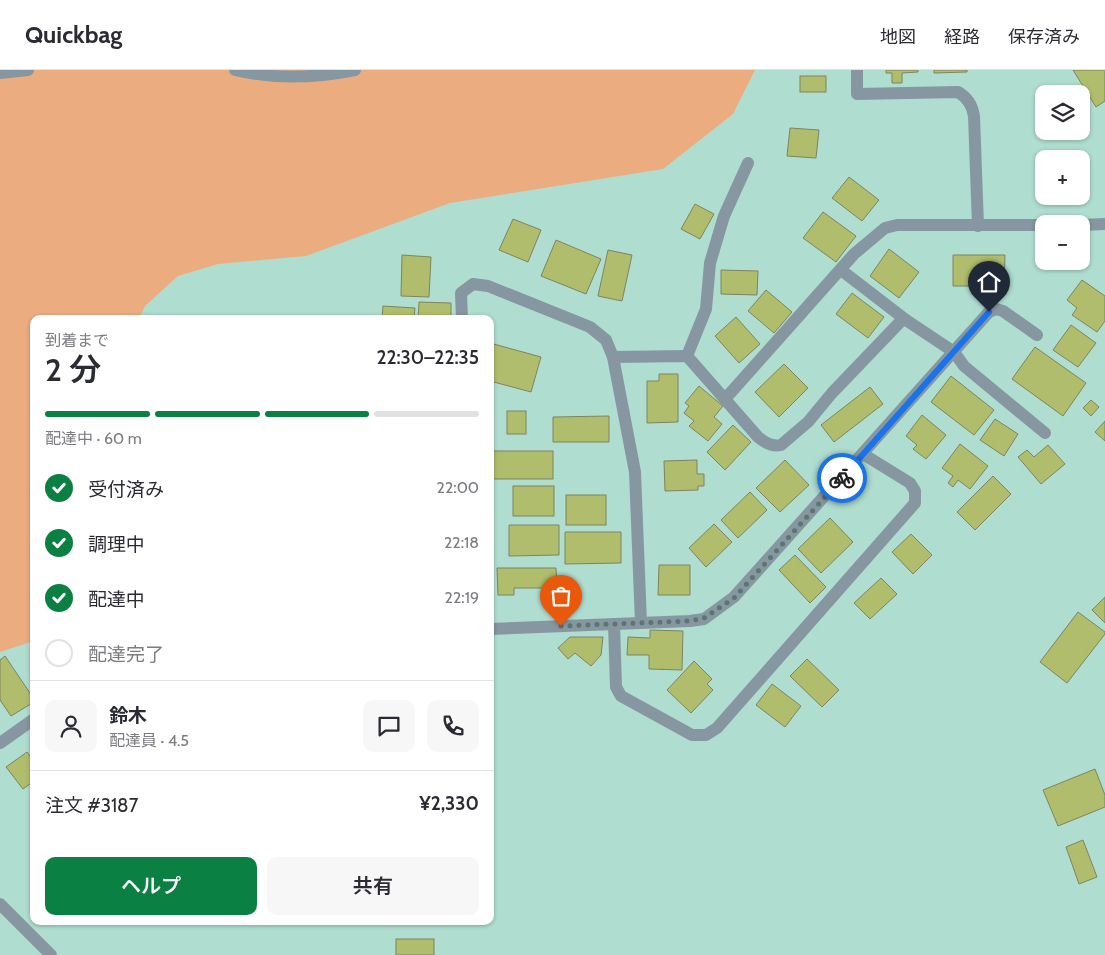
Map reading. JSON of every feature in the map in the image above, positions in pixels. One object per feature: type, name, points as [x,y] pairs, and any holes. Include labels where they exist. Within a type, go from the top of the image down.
[{"type":"street","points":[[0,73],[28,70]]},
{"type":"street","points":[[235,70],[256,75],[303,77],[327,76],[355,70]]},
{"type":"street","points":[[857,70],[857,94],[958,92],[967,97],[973,108],[974,116],[978,226]]},
{"type":"street","points":[[687,356],[706,309],[710,263],[724,216],[748,163]]},
{"type":"street","points":[[1090,225],[1105,224]]},
{"type":"street","points":[[725,399],[854,254],[885,228],[897,225],[1035,225]]},
{"type":"street","points":[[841,270],[906,320],[954,352],[964,366],[1045,433]]},
{"type":"street","points":[[462,315],[461,293],[474,284],[488,286],[590,327],[606,340],[613,358],[635,472],[641,622]]},
{"type":"street","points":[[494,629],[690,621],[704,618],[734,598],[989,312],[996,309],[1003,310],[1038,335]]},
{"type":"street","points":[[687,356],[764,442],[776,446],[781,445],[808,422],[832,393],[901,322],[906,320]]},
{"type":"street","points":[[613,358],[687,356]]},
{"type":"street","points":[[614,624],[616,687],[621,696],[692,735],[706,735],[717,728],[915,503],[915,491],[910,482],[864,454]]},
{"type":"street","points":[[0,743],[30,722]]},
{"type":"street","points":[[0,904],[51,955]]},
{"type":"shaded area","points":[[0,70],[755,70],[733,114],[663,169],[450,203],[306,256],[218,264],[178,276],[145,306],[141,315],[30,315],[30,642],[0,652]]},
{"type":"building","points":[[886,70],[918,70],[918,72],[902,73],[902,83],[892,83],[892,73],[886,73]]},
{"type":"building","points":[[934,70],[967,70],[967,72],[934,73]]},
{"type":"building","points":[[1073,70],[1105,70],[1105,101],[1096,107],[1090,97],[1090,85],[1082,85]]},
{"type":"building","points":[[800,76],[826,76],[826,92],[800,92]]},
{"type":"building","points":[[790,128],[819,130],[816,158],[787,156]]},
{"type":"building","points":[[849,177],[879,200],[862,221],[832,198]]},
{"type":"building","points":[[695,204],[714,214],[700,239],[681,229]]},
{"type":"building","points":[[823,212],[856,236],[836,262],[803,238]]},
{"type":"building","points":[[513,219],[541,230],[528,262],[499,250]]},
{"type":"building","points":[[556,240],[601,259],[586,294],[541,276]]},
{"type":"building","points":[[889,249],[919,272],[899,298],[870,276]]},
{"type":"building","points":[[608,250],[632,255],[622,301],[598,296]]},
{"type":"building","points":[[402,255],[431,257],[429,297],[401,296]]},
{"type":"building","points":[[953,255],[1005,255],[1004,286],[953,286]]},
{"type":"building","points":[[721,270],[758,271],[757,295],[721,294]]},
{"type":"building","points":[[1082,280],[1105,296],[1105,321],[1097,332],[1072,315],[1077,308],[1067,300]]},
{"type":"building","points":[[766,290],[792,312],[774,333],[748,311]]},
{"type":"building","points":[[852,293],[884,317],[868,338],[836,314]]},
{"type":"building","points":[[419,302],[451,303],[451,315],[418,315]]},
{"type":"building","points":[[383,306],[415,308],[414,315],[382,315]]},
{"type":"building","points":[[736,317],[760,344],[739,363],[715,336]]},
{"type":"building","points":[[1071,325],[1096,343],[1078,367],[1053,350]]},
{"type":"building","points":[[494,344],[541,357],[531,392],[494,382]]},
{"type":"building","points":[[1035,347],[1086,383],[1063,416],[1012,379]]},
{"type":"building","points":[[784,364],[808,388],[779,417],[755,392]]},
{"type":"building","points":[[659,374],[678,374],[678,422],[647,423],[647,381],[659,381]]},
{"type":"building","points":[[951,376],[994,410],[974,435],[931,402]]},
{"type":"building","points":[[699,386],[723,406],[714,417],[722,424],[708,441],[689,426],[694,421],[684,413],[689,406],[685,403]]},
{"type":"building","points":[[870,387],[883,404],[834,442],[821,425]]},
{"type":"building","points":[[1091,400],[1099,407],[1091,416],[1083,408]]},
{"type":"building","points":[[507,411],[526,411],[526,434],[507,434]]},
{"type":"building","points":[[922,415],[946,435],[926,459],[913,449],[917,445],[906,436]]},
{"type":"building","points":[[609,416],[609,442],[553,442],[553,417]]},
{"type":"building","points":[[995,419],[1018,434],[1004,456],[980,440]]},
{"type":"building","points":[[1105,421],[1105,441],[1095,432]]},
{"type":"building","points":[[733,425],[751,442],[725,470],[707,452]]},
{"type":"building","points":[[960,444],[988,466],[970,489],[958,480],[953,487],[948,483],[953,476],[942,468]]},
{"type":"building","points":[[1048,445],[1065,464],[1041,484],[1018,457],[1027,450],[1034,457]]},
{"type":"building","points":[[494,451],[553,451],[553,479],[494,479]]},
{"type":"building","points":[[697,460],[697,474],[704,474],[704,486],[698,486],[698,490],[665,491],[664,461]]},
{"type":"building","points":[[785,460],[809,485],[780,512],[756,488]]},
{"type":"building","points":[[993,476],[1011,494],[975,530],[957,512]]},
{"type":"building","points":[[513,486],[554,486],[554,516],[513,516]]},
{"type":"building","points":[[750,492],[767,510],[738,538],[721,520]]},
{"type":"building","points":[[566,495],[606,495],[606,525],[566,525]]},
{"type":"building","points":[[830,518],[853,542],[821,573],[798,549]]},
{"type":"building","points":[[714,524],[732,542],[706,567],[689,548]]},
{"type":"building","points":[[509,525],[559,525],[559,555],[509,556]]},
{"type":"building","points":[[565,532],[621,532],[621,563],[565,564]]},
{"type":"building","points":[[911,534],[932,555],[913,574],[892,552]]},
{"type":"building","points":[[795,555],[826,587],[810,603],[779,570]]},
{"type":"building","points":[[659,565],[690,565],[690,595],[658,595]]},
{"type":"building","points":[[497,568],[556,568],[557,588],[514,588],[514,595],[498,595]]},
{"type":"building","points":[[881,578],[897,594],[870,619],[854,603]]},
{"type":"building","points":[[1105,597],[1105,623],[1092,610]]},
{"type":"building","points":[[1078,612],[1105,632],[1105,634],[1067,683],[1040,662]]},
{"type":"building","points":[[650,630],[683,631],[682,670],[649,669],[649,655],[627,655],[628,637],[650,638]]},
{"type":"building","points":[[570,637],[603,637],[601,655],[591,666],[575,653],[568,659],[558,648]]},
{"type":"building","points":[[5,656],[30,693],[30,704],[11,716],[0,700],[0,660]]},
{"type":"building","points":[[807,659],[839,690],[822,707],[790,676]]},
{"type":"building","points":[[694,661],[712,679],[707,684],[713,690],[691,713],[667,690]]},
{"type":"building","points":[[772,684],[801,706],[785,727],[756,705]]},
{"type":"building","points":[[27,752],[30,756],[30,784],[23,789],[6,767]]},
{"type":"building","points":[[1095,769],[1105,795],[1105,807],[1058,826],[1043,790]]},
{"type":"building","points":[[1083,840],[1097,877],[1079,884],[1066,847]]},
{"type":"building","points":[[396,939],[434,939],[434,955],[396,955]]},
{"type":"way so far","points":[[561,626],[690,621],[704,618],[734,598],[842,478]]},
{"type":"route","points":[[842,478],[989,312]]}]
